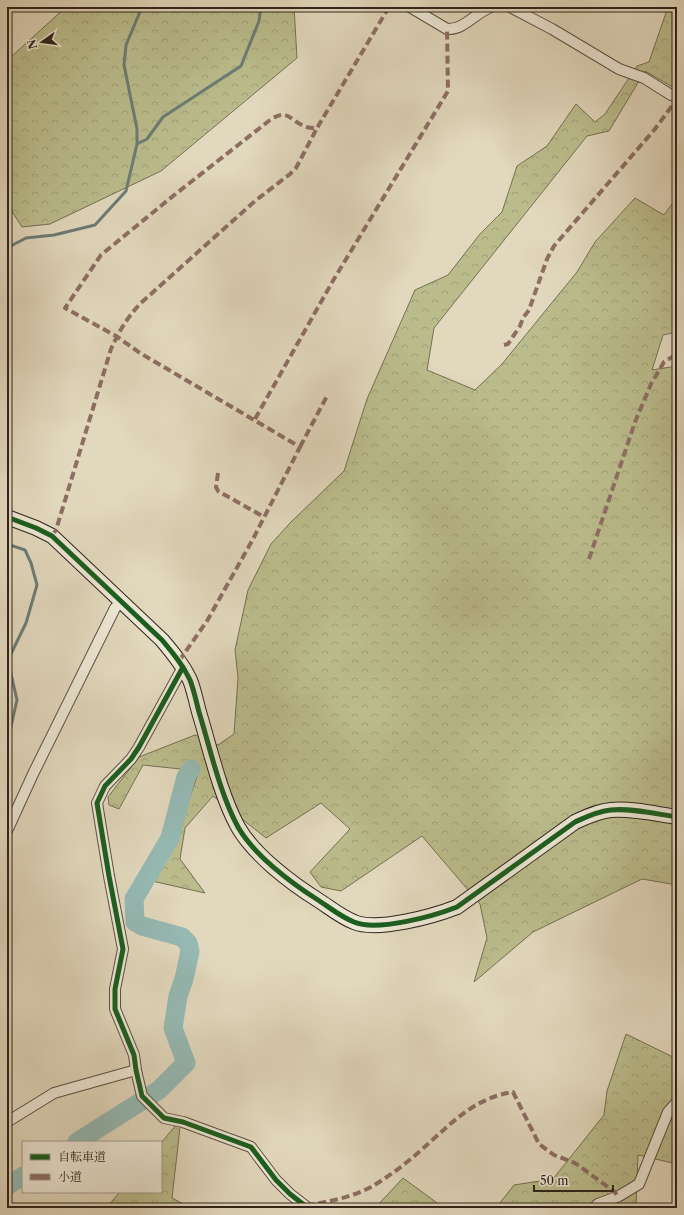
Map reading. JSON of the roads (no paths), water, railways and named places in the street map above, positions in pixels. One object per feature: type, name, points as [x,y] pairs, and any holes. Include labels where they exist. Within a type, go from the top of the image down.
[{"type":"street","points":[[410,7],[447,29],[461,27],[482,11],[491,7]]},
{"type":"street","points":[[510,7],[552,29],[619,69],[644,78],[670,95],[677,96]]},
{"type":"street","points":[[7,517],[52,536],[173,652],[190,681],[225,797],[238,827],[251,846],[301,890],[354,923],[370,925],[395,923],[439,914],[457,906],[575,822],[590,815],[610,810],[625,810],[677,817]]},
{"type":"street","points":[[7,831],[36,767],[115,608],[121,602]]},
{"type":"street","points":[[183,668],[139,748],[131,759],[105,786],[98,803],[109,876],[123,949],[115,989],[115,1009],[134,1055],[142,1096],[164,1118],[183,1122],[251,1147],[276,1180],[290,1194],[308,1208]]},
{"type":"street","points":[[7,1122],[54,1093],[136,1070]]},
{"type":"street","points":[[594,1208],[598,1204],[619,1196],[639,1184],[668,1112],[677,1102]]},
{"type":"waterway","points":[[7,248],[26,238],[54,235],[95,225],[126,191],[137,144],[137,129],[124,65],[126,45],[142,7]]},
{"type":"waterway","points":[[137,144],[147,139],[163,117],[241,66],[259,21],[261,7]]},
{"type":"waterway","points":[[7,544],[25,550],[31,563],[37,585],[26,623],[8,660],[17,700],[10,731],[7,733]]},
{"type":"waterway","points":[[79,1141],[159,1090],[186,1063],[173,1028],[178,996],[184,979],[190,951],[188,943],[182,937],[142,926],[135,922],[134,899],[170,838],[186,777],[191,769]]},
{"type":"waterway","points":[[7,1186],[22,1177]]}]
